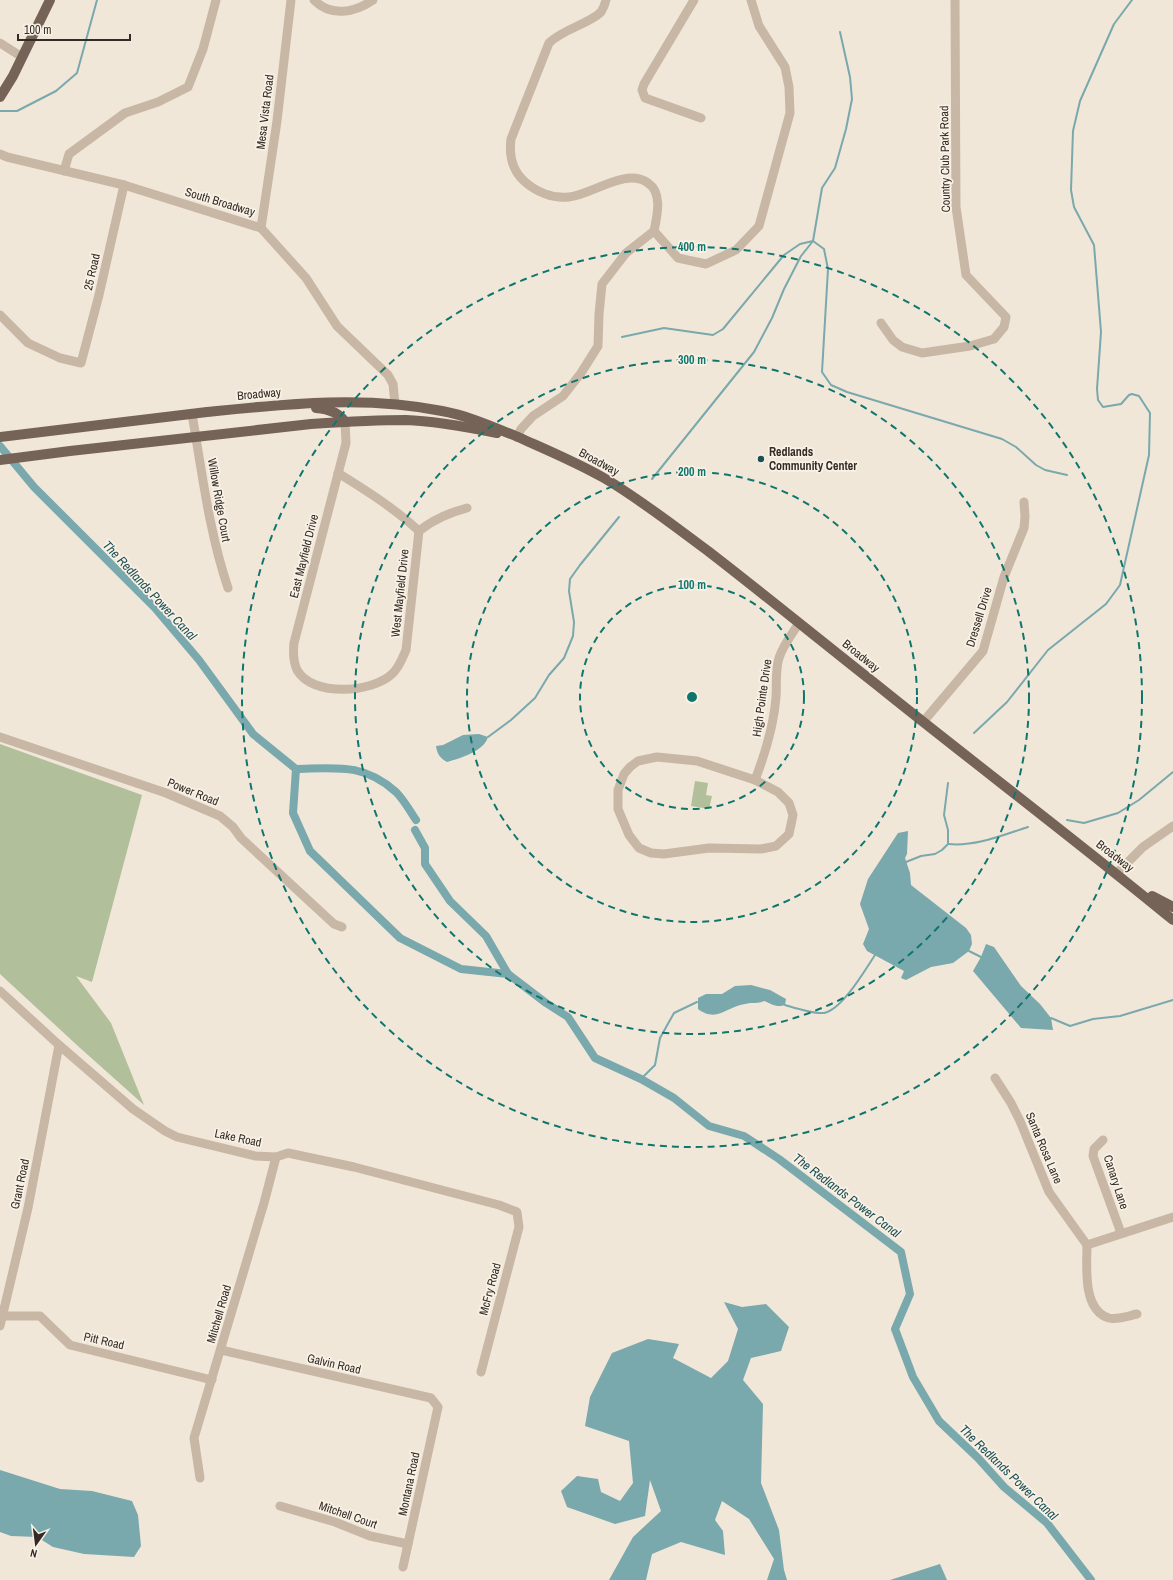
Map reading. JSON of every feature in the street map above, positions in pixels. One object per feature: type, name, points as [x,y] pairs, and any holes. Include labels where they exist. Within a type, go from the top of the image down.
[{"type":"main road","points":[[0,97],[22,57],[50,0]]},
{"type":"main road","name":"Broadway","points":[[0,438],[192,414],[267,406],[328,403],[395,404],[445,411],[472,418],[576,463],[601,476],[669,522],[1131,885],[1173,920]]},
{"type":"main road","points":[[267,406],[323,409],[337,413],[346,422]]},
{"type":"main road","name":"Broadway","points":[[0,460],[310,424],[346,422],[406,420],[432,422],[517,437]]},
{"type":"main road","points":[[1131,885],[1173,907]]},
{"type":"street","points":[[64,171],[69,154],[125,113],[158,102],[188,87],[203,49],[216,0]]},
{"type":"street","name":"Mesa Vista Road","points":[[262,228],[291,0]]},
{"type":"street","points":[[314,0],[321,7],[332,11],[346,11],[365,5],[373,0]]},
{"type":"street","points":[[517,437],[521,429],[533,416],[563,396],[581,374],[598,346],[602,284],[626,253],[654,231],[659,209],[653,187],[641,178],[624,179],[570,197],[559,197],[533,189],[520,177],[511,158],[511,139],[549,43],[555,36],[586,21],[600,12],[606,0]]},
{"type":"street","points":[[694,0],[644,84],[642,90],[645,98],[701,118]]},
{"type":"street","points":[[654,231],[678,258],[706,264],[736,250],[760,226],[790,113],[789,87],[784,67],[759,26],[751,0]]},
{"type":"street","name":"Country Club Park Road","points":[[881,323],[893,340],[902,347],[922,353],[970,346],[994,339],[1004,328],[1006,317],[966,275],[956,207],[955,0]]},
{"type":"street","points":[[0,43],[22,57]]},
{"type":"street","name":"South Broadway","points":[[0,154],[7,157],[124,185],[262,228],[306,278],[337,326],[388,375],[393,384],[395,404]]},
{"type":"street","name":"25 Road","points":[[0,315],[28,343],[60,358],[81,363],[99,295],[124,185]]},
{"type":"street","name":"Willow Ridge Court","points":[[192,414],[217,553],[228,588]]},
{"type":"street","name":"East Mayfield Drive","points":[[317,685],[305,679],[298,670],[293,657],[294,643],[346,443],[346,422]]},
{"type":"street","points":[[338,473],[396,510],[419,531],[430,522],[448,513],[467,508]]},
{"type":"street","name":"Dressell Drive","points":[[923,722],[983,651],[1004,577],[1024,528],[1026,517],[1024,502]]},
{"type":"street","name":"West Mayfield Drive","points":[[317,685],[336,690],[362,687],[383,680],[392,674],[400,664],[406,650],[419,531]]},
{"type":"street","name":"High Pointe Drive","points":[[755,780],[765,756],[774,712],[779,657],[788,639],[799,623]]},
{"type":"street","name":"Power Road","points":[[0,737],[162,792],[220,816],[233,827],[241,838],[334,924],[342,927]]},
{"type":"street","points":[[657,757],[697,761],[755,780],[778,792],[789,803],[791,809],[792,820],[789,834],[776,846],[761,849],[709,848],[664,854],[651,853],[639,848],[629,834],[618,809],[618,790],[624,774],[638,761],[657,757]]},
{"type":"street","points":[[1116,874],[1143,847],[1173,826]]},
{"type":"street","name":"Lake Road","points":[[0,991],[59,1045],[133,1109],[165,1131],[178,1137],[256,1156],[276,1157],[288,1153],[354,1167],[498,1205],[517,1212]]},
{"type":"street","name":"Grant Road","points":[[1,1320],[29,1200],[59,1045]]},
{"type":"street","name":"Santa Rosa Lane","points":[[995,1078],[1011,1103],[1020,1121],[1048,1192],[1087,1245]]},
{"type":"street","name":"Canary Lane","points":[[1103,1140],[1094,1149],[1093,1156],[1121,1233]]},
{"type":"street","name":"Mitchell Road","points":[[200,1478],[194,1438],[221,1350],[276,1157]]},
{"type":"street","name":"McFry Road","points":[[481,1372],[519,1227],[517,1212]]},
{"type":"street","points":[[1136,1314],[1108,1318],[1094,1307],[1087,1285],[1087,1245],[1121,1233],[1173,1219]]},
{"type":"street","name":"Pitt Road","points":[[1,1320],[40,1316],[70,1345],[212,1380]]},
{"type":"street","name":"Galvin Road","points":[[221,1350],[431,1398],[438,1406]]},
{"type":"street","name":"Montana Road","points":[[403,1568],[438,1406]]},
{"type":"street","name":"Mitchell Court","points":[[280,1506],[335,1522],[370,1536],[408,1544]]},
{"type":"green space","points":[[0,744],[142,795],[92,982],[76,976],[111,1023],[144,1105],[0,974]]},
{"type":"green space","points":[[695,781],[708,783],[706,795],[712,796],[709,809],[691,806]]},
{"type":"water","points":[[479,734],[488,737],[486,742],[471,753],[447,762],[438,754],[436,746],[443,745],[463,735]]},
{"type":"water","points":[[908,831],[907,854],[905,858],[910,873],[911,885],[966,928],[971,935],[972,944],[969,951],[953,963],[931,967],[906,980],[901,978],[904,971],[867,951],[863,944],[869,929],[860,904],[868,879],[898,833]]},
{"type":"water","points":[[986,944],[994,947],[1021,986],[1040,1004],[1051,1018],[1053,1030],[1021,1028],[973,971]]},
{"type":"water","points":[[751,985],[770,990],[786,999],[785,1005],[777,1006],[764,1001],[748,1003],[722,1013],[711,1015],[698,1009],[698,998],[706,994],[722,994],[735,986]]},
{"type":"water","points":[[724,1302],[742,1307],[766,1304],[789,1327],[781,1351],[751,1358],[743,1380],[763,1404],[761,1483],[779,1530],[784,1570],[787,1580],[767,1580],[774,1559],[749,1519],[722,1501],[715,1520],[723,1531],[725,1555],[681,1542],[652,1554],[646,1580],[609,1580],[633,1537],[661,1511],[650,1480],[645,1516],[615,1524],[567,1507],[561,1491],[577,1476],[598,1479],[601,1492],[620,1501],[633,1483],[629,1441],[585,1426],[590,1397],[612,1353],[648,1339],[679,1344],[673,1358],[711,1378],[728,1361],[738,1329]]},
{"type":"water","points":[[0,1470],[60,1489],[92,1491],[132,1501],[138,1515],[141,1546],[134,1557],[84,1554],[53,1547],[37,1537],[11,1536],[0,1532]]},
{"type":"water","points":[[940,1564],[947,1580],[890,1580]]},
{"type":"waterway","points":[[0,111],[17,111],[56,91],[77,73],[97,0]]},
{"type":"waterway","points":[[974,733],[1007,702],[1048,650],[1106,604],[1120,585],[1149,455],[1150,413],[1139,396],[1132,394],[1129,395],[1121,404],[1103,407],[1098,400],[1097,389],[1101,332],[1094,245],[1074,207],[1071,190],[1073,131],[1080,101],[1114,24],[1132,0]]},
{"type":"waterway","points":[[652,479],[754,352],[772,318],[784,289],[801,256],[813,241],[822,188],[835,168],[846,129],[852,99],[850,77],[840,32]]},
{"type":"waterway","points":[[622,337],[664,328],[713,335],[723,329],[784,255],[800,244],[813,241],[824,249],[828,269],[822,372],[831,385],[847,392],[1002,439],[1016,447],[1036,465],[1045,470],[1067,475]]},
{"type":"waterway","name":"The Redlands Power Canal","points":[[0,446],[34,487],[155,608],[199,660],[253,734],[296,769],[349,769],[372,776],[396,792],[416,820]]},
{"type":"waterway","points":[[488,737],[511,720],[535,698],[549,675],[564,658],[573,636],[574,622],[569,591],[570,579],[619,517]]},
{"type":"waterway","name":"The Redlands Power Canal","points":[[296,769],[293,813],[310,851],[400,938],[461,969],[508,974],[546,1003],[568,1017],[595,1058],[641,1079],[674,1098],[709,1126],[744,1136],[779,1159],[901,1252],[910,1294],[895,1329],[913,1377],[939,1421],[978,1458],[1004,1487],[1047,1523],[1091,1580]]},
{"type":"waterway","points":[[1067,820],[1084,823],[1118,813],[1139,800],[1173,772]]},
{"type":"waterway","points":[[906,862],[921,856],[935,854],[948,844],[948,830],[944,815],[948,783]]},
{"type":"waterway","points":[[948,844],[968,844],[979,842],[1028,827]]},
{"type":"waterway","name":"The Redlands Power Canal","points":[[415,830],[425,848],[425,864],[450,901],[486,936],[508,974]]},
{"type":"waterway","points":[[969,951],[981,957]]},
{"type":"waterway","points":[[785,1005],[815,1013],[824,1013],[831,1010],[845,997],[875,955]]},
{"type":"waterway","points":[[1051,1018],[1070,1026],[1093,1019],[1120,1016],[1173,1000]]},
{"type":"waterway","points":[[641,1079],[655,1065],[660,1038],[674,1013],[697,1002]]},
{"type":"place","name":"Redlands Community Center","points":[[761,459]]}]
